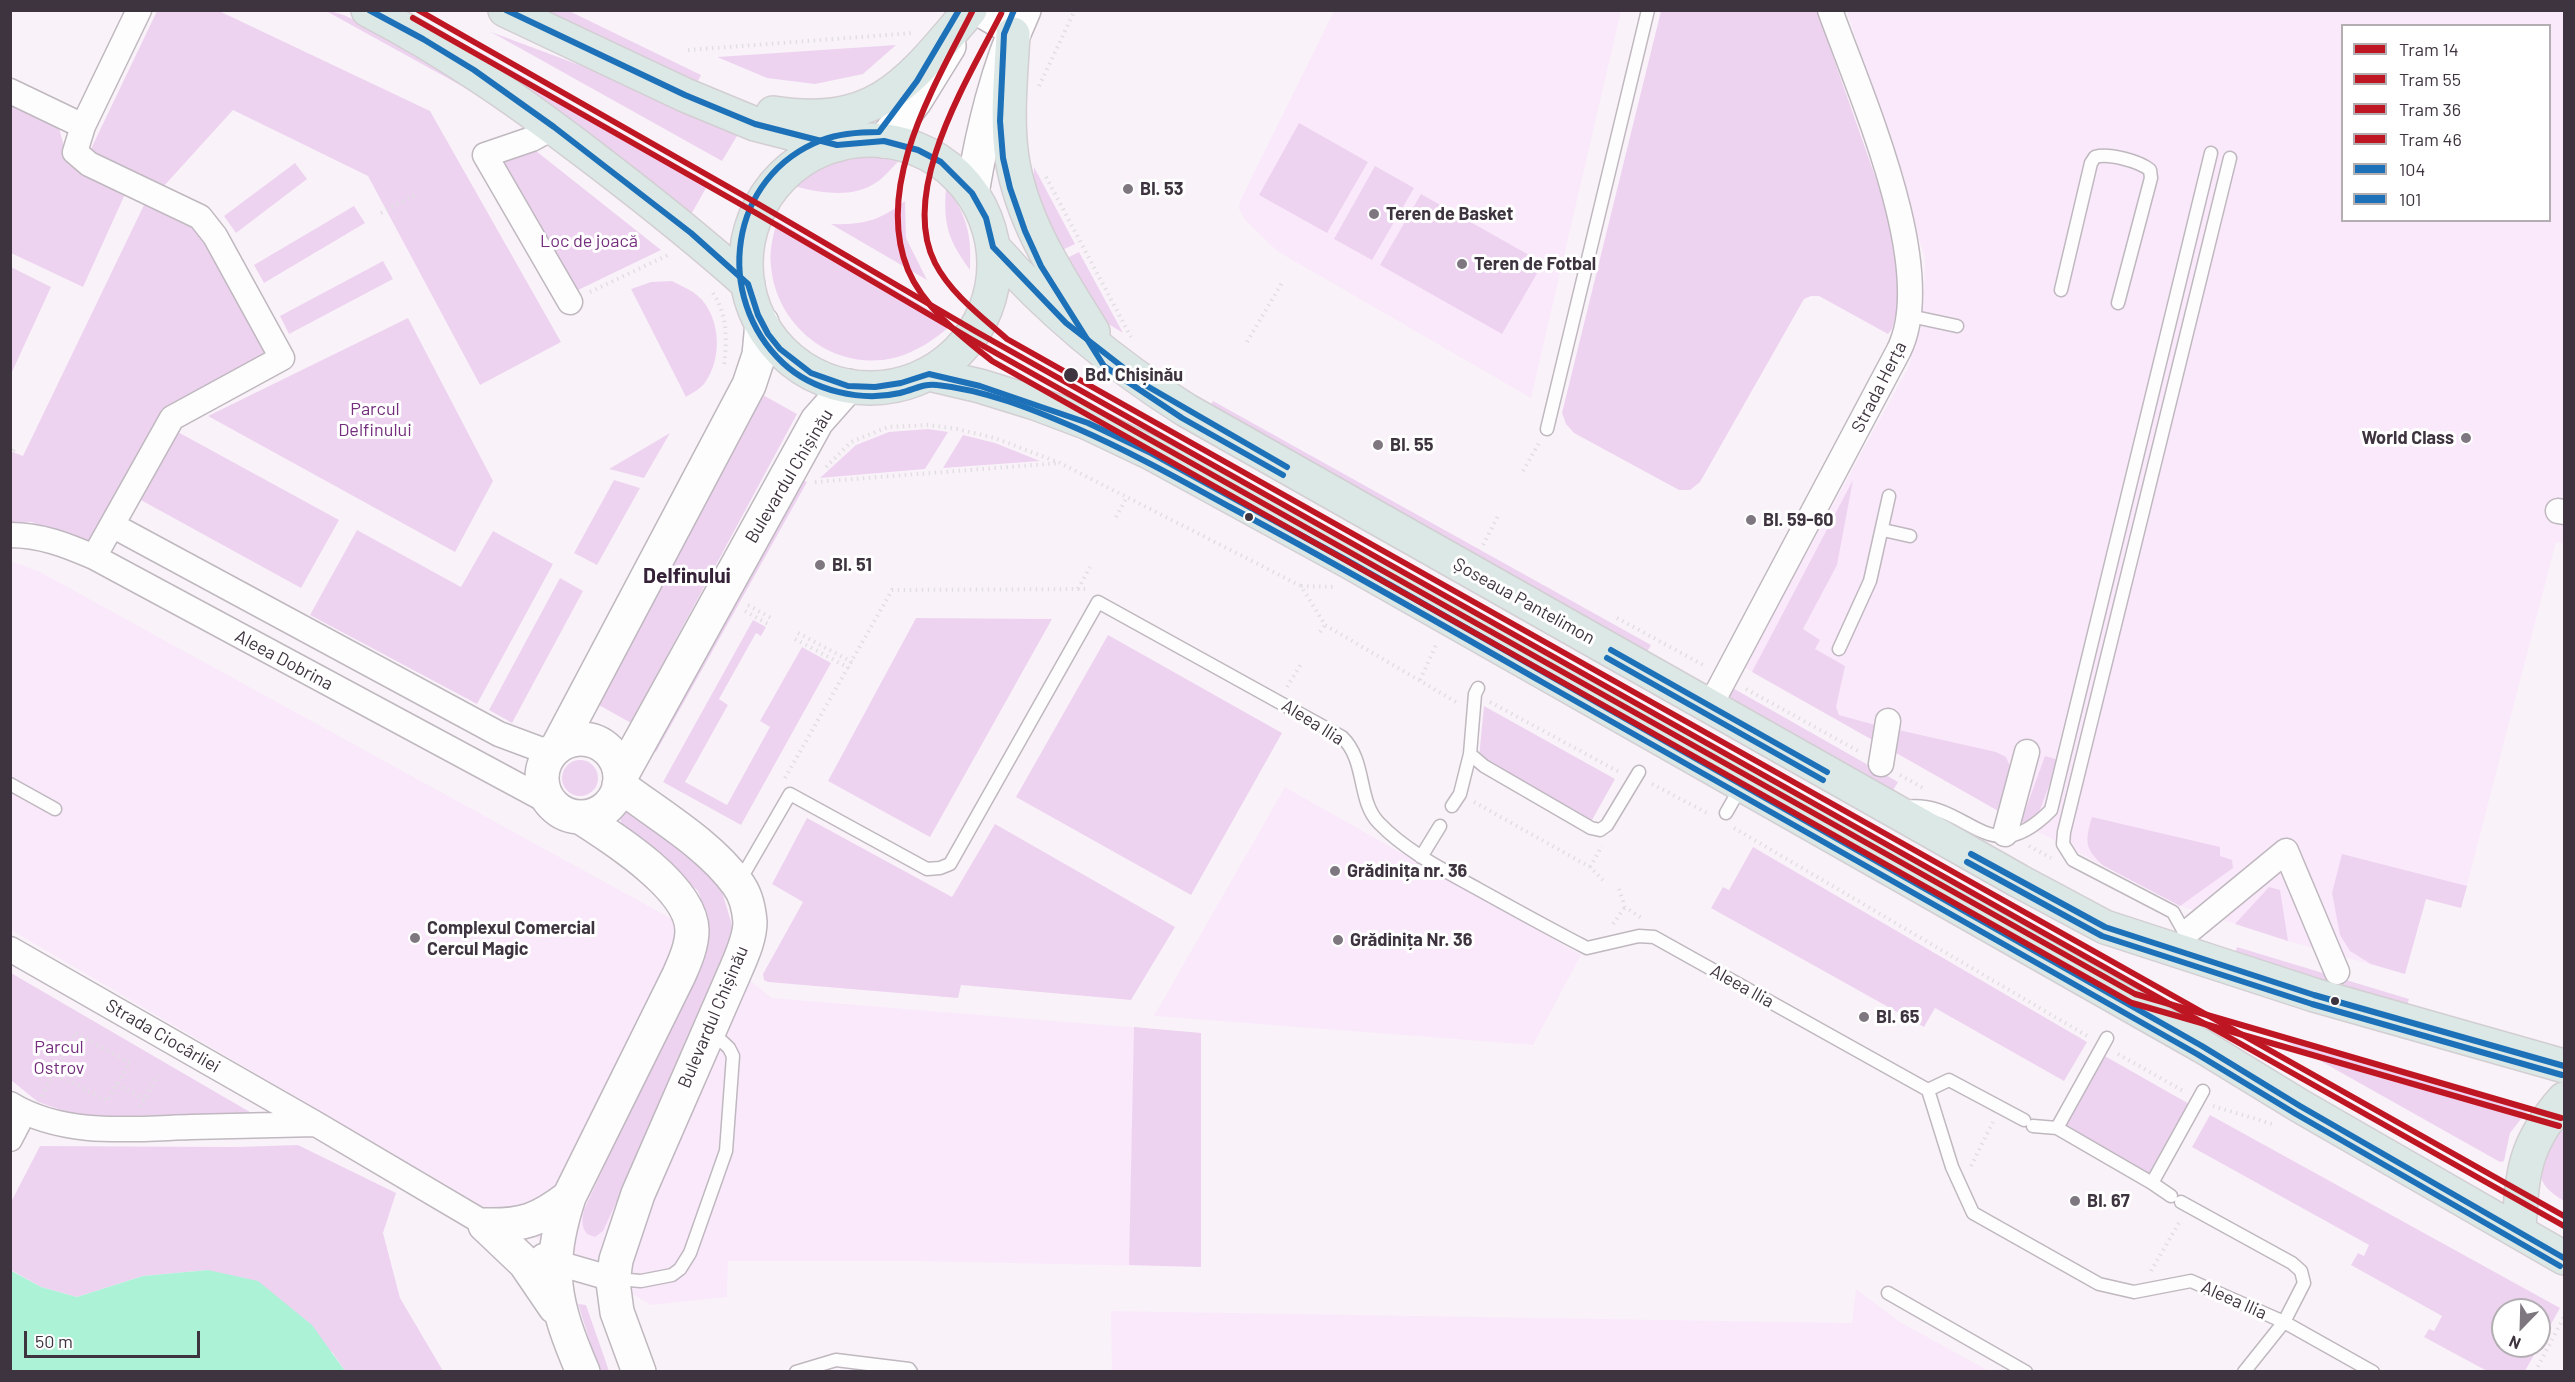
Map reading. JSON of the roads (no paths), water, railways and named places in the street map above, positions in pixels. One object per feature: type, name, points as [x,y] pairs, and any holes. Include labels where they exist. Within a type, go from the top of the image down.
[{"type":"main road","points":[[368,10],[423,39],[474,70],[554,127],[691,233],[748,284]]},
{"type":"main road","points":[[505,10],[755,124],[837,145]]},
{"type":"main road","points":[[685,94],[728,106],[789,116],[823,117],[847,114],[872,104],[895,90],[931,56],[971,10]]},
{"type":"main road","points":[[884,141],[915,101],[971,10]]},
{"type":"main road","points":[[972,192],[986,118],[1019,22]]},
{"type":"main road","points":[[1019,22],[1009,121],[1012,158],[1018,185],[1033,228],[1049,261],[1122,351]]},
{"type":"main road","points":[[884,141],[918,150],[941,162],[972,192],[986,218],[993,247],[994,279],[982,319],[966,343],[949,360],[929,374],[893,385],[848,386],[811,373],[780,349],[762,323],[748,284],[747,249],[753,224],[768,194],[799,163],[818,152],[837,145],[884,141]]},
{"type":"main road","name":"Șoseaua Pantelimon","points":[[993,247],[1066,323],[1122,351],[1186,410],[1891,809],[2105,927],[2193,944],[2427,1029],[2565,1066]]},
{"type":"main road","points":[[564,1327],[556,1299],[554,1262],[557,1239],[569,1197],[679,975],[690,949],[692,930],[688,910],[664,881],[621,845],[565,810],[542,780],[544,764],[554,750],[749,385],[759,355],[762,323]]},
{"type":"main road","points":[[929,374],[980,386],[1035,403],[1088,423],[1151,453],[1348,561],[1729,806],[2202,1046],[2300,1106],[2565,1258]]},
{"type":"main road","name":"Bulevardul Chișinău","points":[[565,810],[592,815],[604,809],[615,798],[620,781],[817,421],[848,386]]},
{"type":"main road","points":[[554,750],[577,739],[598,742],[613,754],[620,781]]},
{"type":"main road","name":"Bulevardul Chișinău","points":[[620,781],[707,852],[738,884],[748,905],[750,924],[746,944],[638,1194],[622,1238],[614,1279],[617,1312],[639,1371]]},
{"type":"main road","points":[[2519,1230],[2523,1172],[2530,1147],[2548,1118],[2565,1099]]},
{"type":"main road","points":[[485,1224],[508,1226],[537,1219],[569,1197]]},
{"type":"main road","points":[[485,1224],[512,1248],[532,1271],[553,1304],[583,1371]]},
{"type":"street","points":[[94,557],[172,418],[282,358],[206,223],[192,212],[80,159],[75,152],[82,126],[139,10]]},
{"type":"street","points":[[971,10],[1019,22]]},
{"type":"street","name":"Strada Herța","points":[[1710,706],[1899,350],[1908,328],[1911,282],[1904,235],[1889,176],[1830,10]]},
{"type":"street","points":[[10,91],[82,126]]},
{"type":"street","points":[[554,127],[532,139],[485,155],[570,302]]},
{"type":"street","name":"Aleea Dobrina","points":[[112,525],[499,734],[554,750]]},
{"type":"street","name":"Aleea Dobrina","points":[[10,535],[29,535],[53,540],[94,557],[565,810]]},
{"type":"street","points":[[1881,764],[1888,721]]},
{"type":"street","points":[[2005,834],[2027,752]]},
{"type":"street","points":[[2193,944],[2286,851],[2337,972]]},
{"type":"street","name":"Strada Ciocârliei","points":[[10,949],[554,1262],[614,1279]]},
{"type":"street","points":[[10,1139],[22,1110],[78,1127],[127,1129],[316,1124]]},
{"type":"lane","points":[[1546,429],[1648,10]]},
{"type":"lane","points":[[1891,809],[1914,806],[1934,807],[1995,837],[2011,837],[2039,823],[2051,810],[2211,153]]},
{"type":"lane","points":[[2061,290],[2091,163],[2095,157],[2102,155],[2145,165],[2150,170],[2151,178],[2118,303]]},
{"type":"lane","points":[[2193,944],[2173,912],[2073,860],[2063,844],[2064,832],[2230,158]]},
{"type":"lane","points":[[1910,316],[1957,326]]},
{"type":"lane","points":[[1839,649],[1870,581],[1889,496]]},
{"type":"lane","points":[[1883,530],[1910,536]]},
{"type":"lane","name":"Aleea Ilia","points":[[738,884],[790,794],[927,869],[950,864],[1098,602],[1342,737],[1350,745],[1359,763],[1366,797],[1378,822],[1421,857],[1587,948],[1639,936],[1654,937],[1928,1090],[1952,1167],[1973,1213],[2099,1284],[2134,1292],[2191,1281],[2284,1322],[2373,1371]]},
{"type":"lane","points":[[1452,806],[1460,794],[1470,754],[1477,691]]},
{"type":"lane","points":[[1470,754],[1484,766],[1590,828],[1600,830],[1607,825],[1637,775]]},
{"type":"lane","points":[[10,784],[55,809]]},
{"type":"lane","points":[[1421,857],[1440,826]]},
{"type":"lane","points":[[614,1279],[641,1281],[672,1275],[680,1269],[690,1253],[726,1150],[733,1056],[729,1048],[709,1029]]},
{"type":"lane","points":[[2057,1128],[2105,1042]]},
{"type":"lane","points":[[1928,1090],[1948,1080],[2028,1123],[2057,1128],[2152,1184],[2179,1203],[2292,1263],[2301,1271],[2304,1283],[2284,1322],[2244,1371]]},
{"type":"lane","points":[[2152,1184],[2200,1096]]},
{"type":"lane","points":[[1888,1293],[2026,1371]]},
{"type":"lane","points":[[796,1371],[836,1359],[911,1371]]},
{"type":"tram line","name":"14","points":[[418,10],[760,205],[975,331],[2564,1226]]},
{"type":"tram line","name":"46","points":[[973,10],[942,70],[913,136],[903,170],[898,204],[899,238],[908,270],[933,309],[992,361],[2132,1003],[2559,1126]]},
{"type":"tram line","name":"36","points":[[1001,14],[956,102],[942,136],[931,169],[925,202],[926,234],[935,263],[949,285],[1007,339],[2564,1216]]},
{"type":"tram line","name":"55","points":[[413,18],[756,213],[971,339],[2135,994],[2561,1118]]},
{"type":"place","name":"Bl. 53","points":[[1128,189]]},
{"type":"place","name":"Teren de Basket","points":[[1374,214]]},
{"type":"place","name":"Teren de Fotbal","points":[[1462,264]]},
{"type":"place","name":"Bd. Chișinău","points":[[1071,375]]},
{"type":"place","name":"World Class","points":[[2466,438]]},
{"type":"place","name":"Bl. 55","points":[[1378,445]]},
{"type":"place","name":"Bl. 59-60","points":[[1751,520]]},
{"type":"place","name":"Bl. 51","points":[[820,565]]},
{"type":"place","name":"Grădinița nr. 36","points":[[1335,871]]},
{"type":"place","name":"Complexul Comercial Cercul Magic","points":[[415,938]]},
{"type":"place","name":"Grădinița Nr. 36","points":[[1338,940]]},
{"type":"place","name":"Bl. 65","points":[[1864,1017]]},
{"type":"place","name":"Bl. 67","points":[[2075,1201]]},
{"type":"district","name":"Delfinului","points":[[687,576]]},
{"type":"park label","name":"Loc de joacă","points":[[589,241]]},
{"type":"park label","name":"Parcul Delfinului","points":[[375,419]]},
{"type":"park label","name":"Parcul Ostrov","points":[[59,1057]]}]
